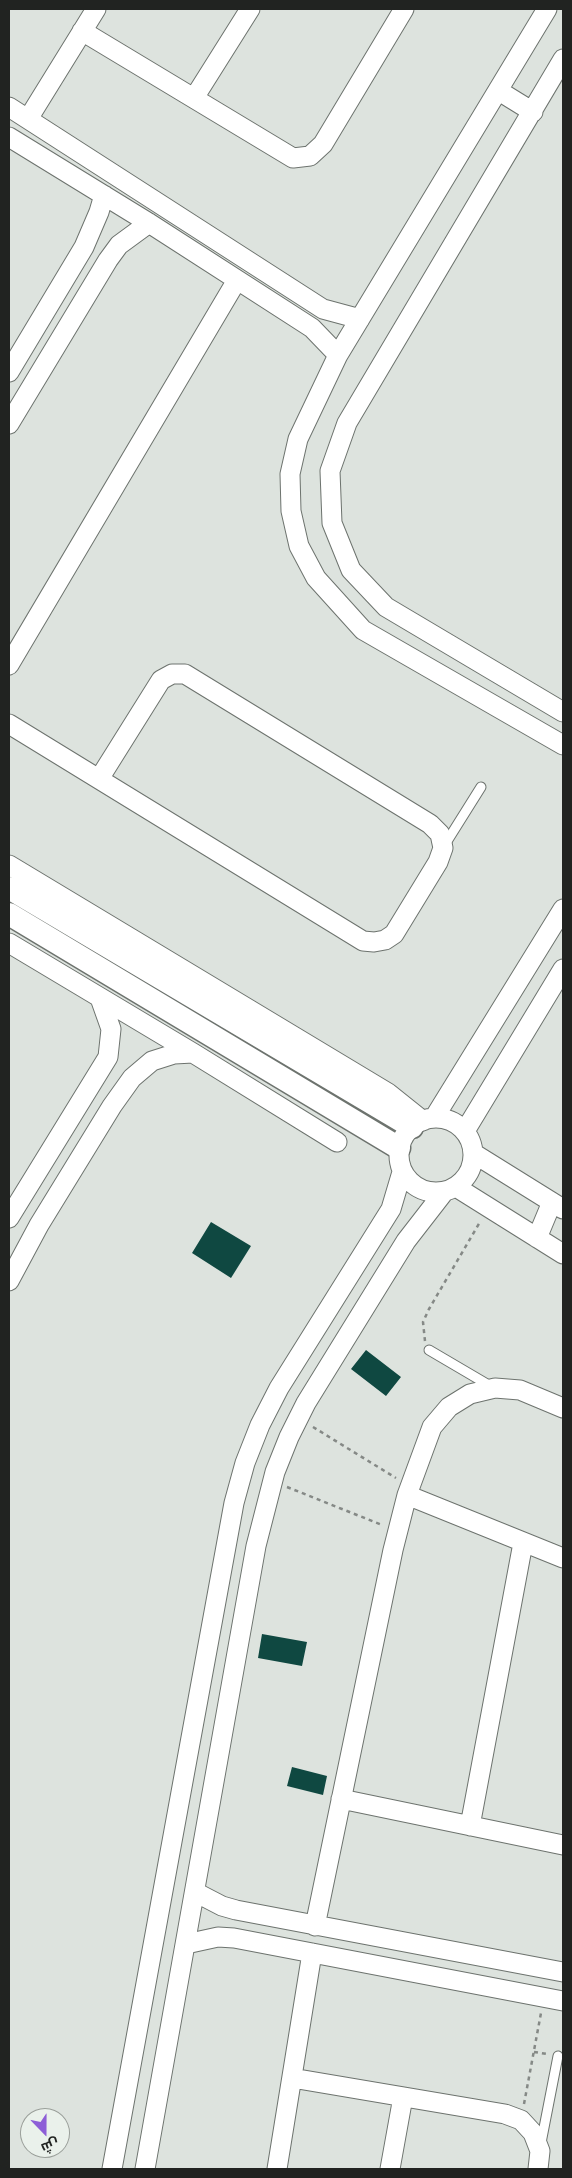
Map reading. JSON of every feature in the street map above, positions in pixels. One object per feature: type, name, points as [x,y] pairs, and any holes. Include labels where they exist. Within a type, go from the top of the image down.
[{"type":"street","points":[[28,120],[96,9]]},
{"type":"street","points":[[194,98],[250,9]]},
{"type":"street","points":[[82,31],[294,158],[310,156],[323,144],[404,9]]},
{"type":"street","points":[[547,9],[338,356],[298,439],[290,474],[291,511],[297,537],[316,578],[363,630],[563,746]]},
{"type":"street","points":[[563,59],[347,423],[330,471],[332,523],[351,570],[386,607],[563,712]]},
{"type":"street","points":[[498,91],[532,112]]},
{"type":"street","points":[[9,107],[324,309],[360,319]]},
{"type":"street","points":[[9,137],[149,223],[312,328],[338,356]]},
{"type":"street","points":[[9,372],[84,247],[104,195]]},
{"type":"street","points":[[9,424],[108,260],[120,245],[149,223]]},
{"type":"street","points":[[9,665],[237,280]]},
{"type":"street","points":[[9,724],[363,941],[385,940],[394,934],[438,862],[443,848],[440,834],[430,824],[185,674],[172,674],[161,680],[99,779]]},
{"type":"street","points":[[9,865],[388,1093],[423,1122]]},
{"type":"street","points":[[9,888],[423,1122],[446,1120],[464,1131],[470,1141],[473,1153],[472,1166],[465,1178],[450,1189],[406,1241],[298,1419],[272,1482],[256,1546],[145,2169]]},
{"type":"street","points":[[563,909],[423,1122],[404,1136],[399,1148],[402,1172],[410,1182],[420,1189],[432,1192],[450,1189],[488,1208],[563,1254]]},
{"type":"street","points":[[9,914],[399,1148]]},
{"type":"street","points":[[9,943],[337,1142]]},
{"type":"street","points":[[464,1131],[563,970]]},
{"type":"street","points":[[9,1218],[90,1090],[108,1057],[111,1029],[100,998]]},
{"type":"street","points":[[9,1281],[39,1225],[112,1106],[132,1078],[152,1061],[174,1054],[193,1053]]},
{"type":"street","points":[[90,1090],[96,1087],[106,1087],[113,1096],[112,1106]]},
{"type":"street","points":[[473,1153],[558,1206],[537,1238]]},
{"type":"street","points":[[112,2169],[234,1502],[245,1463],[260,1424],[278,1388],[391,1209],[402,1172]]},
{"type":"street","points":[[315,1926],[398,1531],[408,1491],[432,1426],[449,1408],[470,1394],[494,1388],[520,1390],[563,1408]]},
{"type":"street","points":[[408,1491],[523,1543],[563,1558]]},
{"type":"street","points":[[470,1826],[523,1543]]},
{"type":"street","points":[[341,1799],[563,1845]]},
{"type":"street","points":[[195,1892],[229,1908],[563,1972]]},
{"type":"street","points":[[186,1944],[210,1938],[234,1938],[563,2001]]},
{"type":"street","points":[[277,2169],[312,1953]]},
{"type":"street","points":[[292,2078],[505,2114],[521,2120],[533,2133],[539,2160]]},
{"type":"street","points":[[390,2169],[403,2097]]},
{"type":"lane","points":[[443,848],[481,787]]},
{"type":"lane","points":[[430,1350],[494,1388]]},
{"type":"lane","points":[[539,2160],[558,2056]]},
{"type":"path","points":[[430,1350],[423,1337],[423,1322],[488,1208]]},
{"type":"path","points":[[298,1419],[408,1491]]},
{"type":"path","points":[[272,1482],[398,1531]]},
{"type":"path","points":[[521,2120],[544,1997]]},
{"type":"building","points":[[211,1222],[251,1246],[231,1278],[192,1253]]},
{"type":"building","points":[[366,1350],[401,1377],[386,1396],[351,1369]]},
{"type":"building","points":[[262,1634],[307,1642],[302,1666],[258,1658]]},
{"type":"building","points":[[292,1767],[327,1776],[323,1795],[287,1786]]}]
